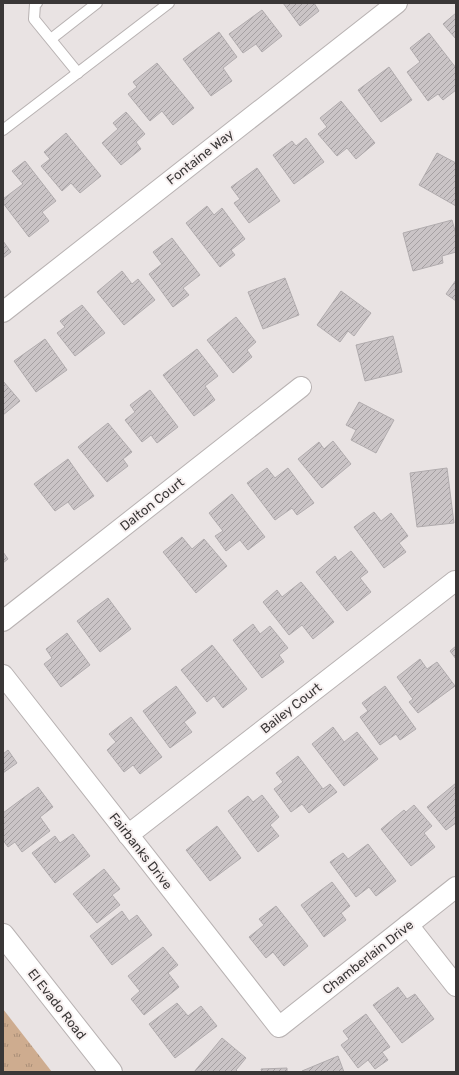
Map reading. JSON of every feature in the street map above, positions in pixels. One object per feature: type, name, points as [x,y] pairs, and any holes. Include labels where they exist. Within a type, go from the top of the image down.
[{"type":"street","name":"Fontaine Way","points":[[3,312],[397,3]]},
{"type":"street","name":"Dalton Court","points":[[3,621],[301,387]]},
{"type":"street","name":"Bailey Court","points":[[128,835],[455,581]]},
{"type":"street","name":"Fairbanks Drive","points":[[3,675],[279,1027]]},
{"type":"street","name":"Chamberlain Drive","points":[[279,1027],[456,887]]},
{"type":"street","points":[[408,925],[456,986]]},
{"type":"street","name":"El Evado Road","points":[[3,935],[111,1072]]},
{"type":"lane","points":[[37,3],[35,4],[34,18],[78,73]]},
{"type":"lane","points":[[51,39],[97,3]]},
{"type":"lane","points":[[3,130],[169,3]]},
{"type":"green space","points":[[3,1009],[52,1072],[3,1072]]},
{"type":"building","points":[[283,3],[314,3],[319,11],[300,26]]},
{"type":"building","points":[[262,10],[282,36],[262,52],[256,44],[243,53],[229,34]]},
{"type":"building","points":[[456,13],[456,39],[443,24]]},
{"type":"building","points":[[219,32],[237,57],[223,68],[232,81],[211,96],[183,59]]},
{"type":"building","points":[[429,33],[456,68],[456,90],[443,100],[438,94],[428,101],[407,72],[420,62],[410,48]]},
{"type":"building","points":[[157,63],[194,108],[173,125],[162,111],[150,121],[128,94],[137,87],[133,82]]},
{"type":"building","points":[[389,67],[412,100],[381,122],[358,90]]},
{"type":"building","points":[[341,101],[375,143],[356,159],[347,148],[337,156],[318,134],[327,127],[320,118]]},
{"type":"building","points":[[126,112],[145,134],[136,142],[141,149],[121,165],[102,143],[118,129],[113,123]]},
{"type":"building","points":[[66,133],[101,176],[80,193],[71,183],[62,191],[41,166],[50,159],[44,152]]},
{"type":"building","points":[[306,138],[324,162],[294,184],[273,155],[292,141],[296,146]]},
{"type":"building","points":[[437,153],[456,163],[456,206],[419,185]]},
{"type":"building","points":[[25,161],[56,201],[42,212],[49,221],[29,237],[3,203],[3,199],[23,184],[12,171]]},
{"type":"building","points":[[257,168],[280,201],[249,223],[234,203],[240,199],[231,187]]},
{"type":"building","points":[[207,206],[214,215],[222,208],[245,239],[231,250],[235,255],[220,267],[186,223]]},
{"type":"building","points":[[452,220],[456,234],[456,252],[442,256],[443,263],[413,271],[403,233]]},
{"type":"building","points":[[172,238],[200,275],[183,288],[189,295],[173,307],[149,274],[162,264],[153,252]]},
{"type":"building","points":[[3,241],[11,252],[3,258]]},
{"type":"building","points":[[122,271],[132,284],[138,279],[155,300],[124,325],[97,292]]},
{"type":"building","points":[[285,278],[299,315],[263,329],[248,292]]},
{"type":"building","points":[[456,280],[456,301],[446,294]]},
{"type":"building","points":[[341,291],[371,313],[354,336],[348,331],[340,342],[317,325]]},
{"type":"building","points":[[82,305],[105,333],[75,356],[57,333],[65,327],[60,321]]},
{"type":"building","points":[[236,317],[256,342],[247,350],[252,357],[233,373],[207,340]]},
{"type":"building","points":[[393,336],[402,372],[365,381],[356,345]]},
{"type":"building","points":[[45,339],[67,370],[36,392],[14,361]]},
{"type":"building","points":[[197,349],[218,376],[205,386],[215,400],[194,416],[163,375]]},
{"type":"building","points":[[3,381],[20,401],[3,415]]},
{"type":"building","points":[[150,390],[178,427],[157,443],[151,435],[142,442],[125,420],[135,412],[130,405]]},
{"type":"building","points":[[359,402],[394,420],[376,453],[351,440],[356,430],[346,425]]},
{"type":"building","points":[[108,423],[132,452],[123,459],[128,466],[107,482],[78,447]]},
{"type":"building","points":[[333,441],[351,464],[322,488],[298,459],[319,442],[324,449]]},
{"type":"building","points":[[68,459],[94,496],[74,510],[68,502],[55,511],[34,484]]},
{"type":"building","points":[[267,468],[275,478],[288,468],[314,503],[297,515],[292,508],[275,520],[247,483]]},
{"type":"building","points":[[447,468],[454,523],[417,527],[410,473]]},
{"type":"building","points":[[232,494],[265,537],[248,550],[240,540],[226,551],[215,536],[223,531],[209,513]]},
{"type":"building","points":[[374,512],[381,521],[391,513],[408,536],[399,543],[406,552],[384,568],[354,527]]},
{"type":"building","points":[[182,537],[192,549],[204,539],[227,566],[196,593],[163,552]]},
{"type":"building","points":[[351,551],[368,572],[360,578],[371,592],[347,611],[316,572],[335,556],[338,561]]},
{"type":"building","points":[[3,552],[8,559],[3,563]]},
{"type":"building","points":[[301,582],[334,622],[313,639],[302,625],[289,635],[263,602],[277,590],[282,597]]},
{"type":"building","points":[[108,598],[131,629],[100,652],[77,621]]},
{"type":"building","points":[[253,624],[260,634],[270,626],[288,648],[279,655],[284,662],[262,678],[233,640]]},
{"type":"building","points":[[67,633],[90,665],[61,687],[44,664],[52,658],[46,649]]},
{"type":"building","points":[[212,645],[247,689],[223,708],[214,696],[207,702],[181,670]]},
{"type":"building","points":[[456,646],[456,659],[450,651]]},
{"type":"building","points":[[420,659],[427,669],[437,662],[455,686],[418,713],[409,702],[413,699],[397,677]]},
{"type":"building","points":[[176,686],[196,713],[184,722],[192,732],[170,748],[143,711]]},
{"type":"building","points":[[385,686],[416,729],[400,740],[396,734],[380,745],[360,717],[368,711],[362,703]]},
{"type":"building","points":[[131,717],[162,757],[140,774],[133,765],[124,772],[107,750],[116,742],[109,734]]},
{"type":"building","points":[[333,727],[344,742],[357,732],[378,759],[344,786],[312,744]]},
{"type":"building","points":[[8,750],[17,763],[3,773],[3,754]]},
{"type":"building","points":[[298,756],[323,789],[330,784],[337,792],[309,813],[302,804],[291,812],[274,789],[283,782],[276,773]]},
{"type":"building","points":[[456,783],[456,823],[446,830],[427,807]]},
{"type":"building","points":[[38,787],[53,807],[40,817],[50,831],[22,852],[15,842],[8,847],[3,840],[3,813]]},
{"type":"building","points":[[262,795],[279,817],[270,825],[279,836],[258,852],[228,811],[248,796],[253,802]]},
{"type":"building","points":[[414,805],[432,826],[424,833],[435,847],[411,866],[381,829],[404,810],[406,812]]},
{"type":"building","points":[[217,826],[241,858],[210,881],[186,850]]},
{"type":"building","points":[[73,834],[90,856],[55,883],[32,853],[55,836],[60,843]]},
{"type":"building","points":[[368,844],[396,881],[376,896],[369,887],[356,897],[330,862],[343,853],[348,859]]},
{"type":"building","points":[[104,869],[120,889],[112,895],[120,905],[97,923],[73,894]]},
{"type":"building","points":[[332,882],[350,906],[341,913],[346,920],[324,937],[301,905]]},
{"type":"building","points":[[276,906],[308,946],[284,966],[273,952],[266,958],[249,937],[264,925],[259,919]]},
{"type":"building","points":[[122,911],[129,921],[137,915],[152,935],[112,965],[90,936]]},
{"type":"building","points":[[163,947],[178,965],[168,973],[179,987],[144,1015],[131,999],[140,991],[128,976]]},
{"type":"building","points":[[398,987],[407,999],[415,994],[434,1019],[402,1043],[373,1005]]},
{"type":"building","points":[[177,1003],[188,1016],[201,1006],[217,1026],[175,1058],[149,1024]]},
{"type":"building","points":[[366,1014],[390,1047],[382,1052],[388,1060],[375,1069],[368,1060],[358,1068],[341,1045],[349,1039],[343,1031]]},
{"type":"building","points":[[222,1038],[246,1058],[236,1070],[238,1072],[194,1072]]},
{"type":"building","points":[[338,1056],[344,1072],[302,1071]]},
{"type":"building","points":[[287,1068],[287,1072],[262,1072],[261,1069]]}]
